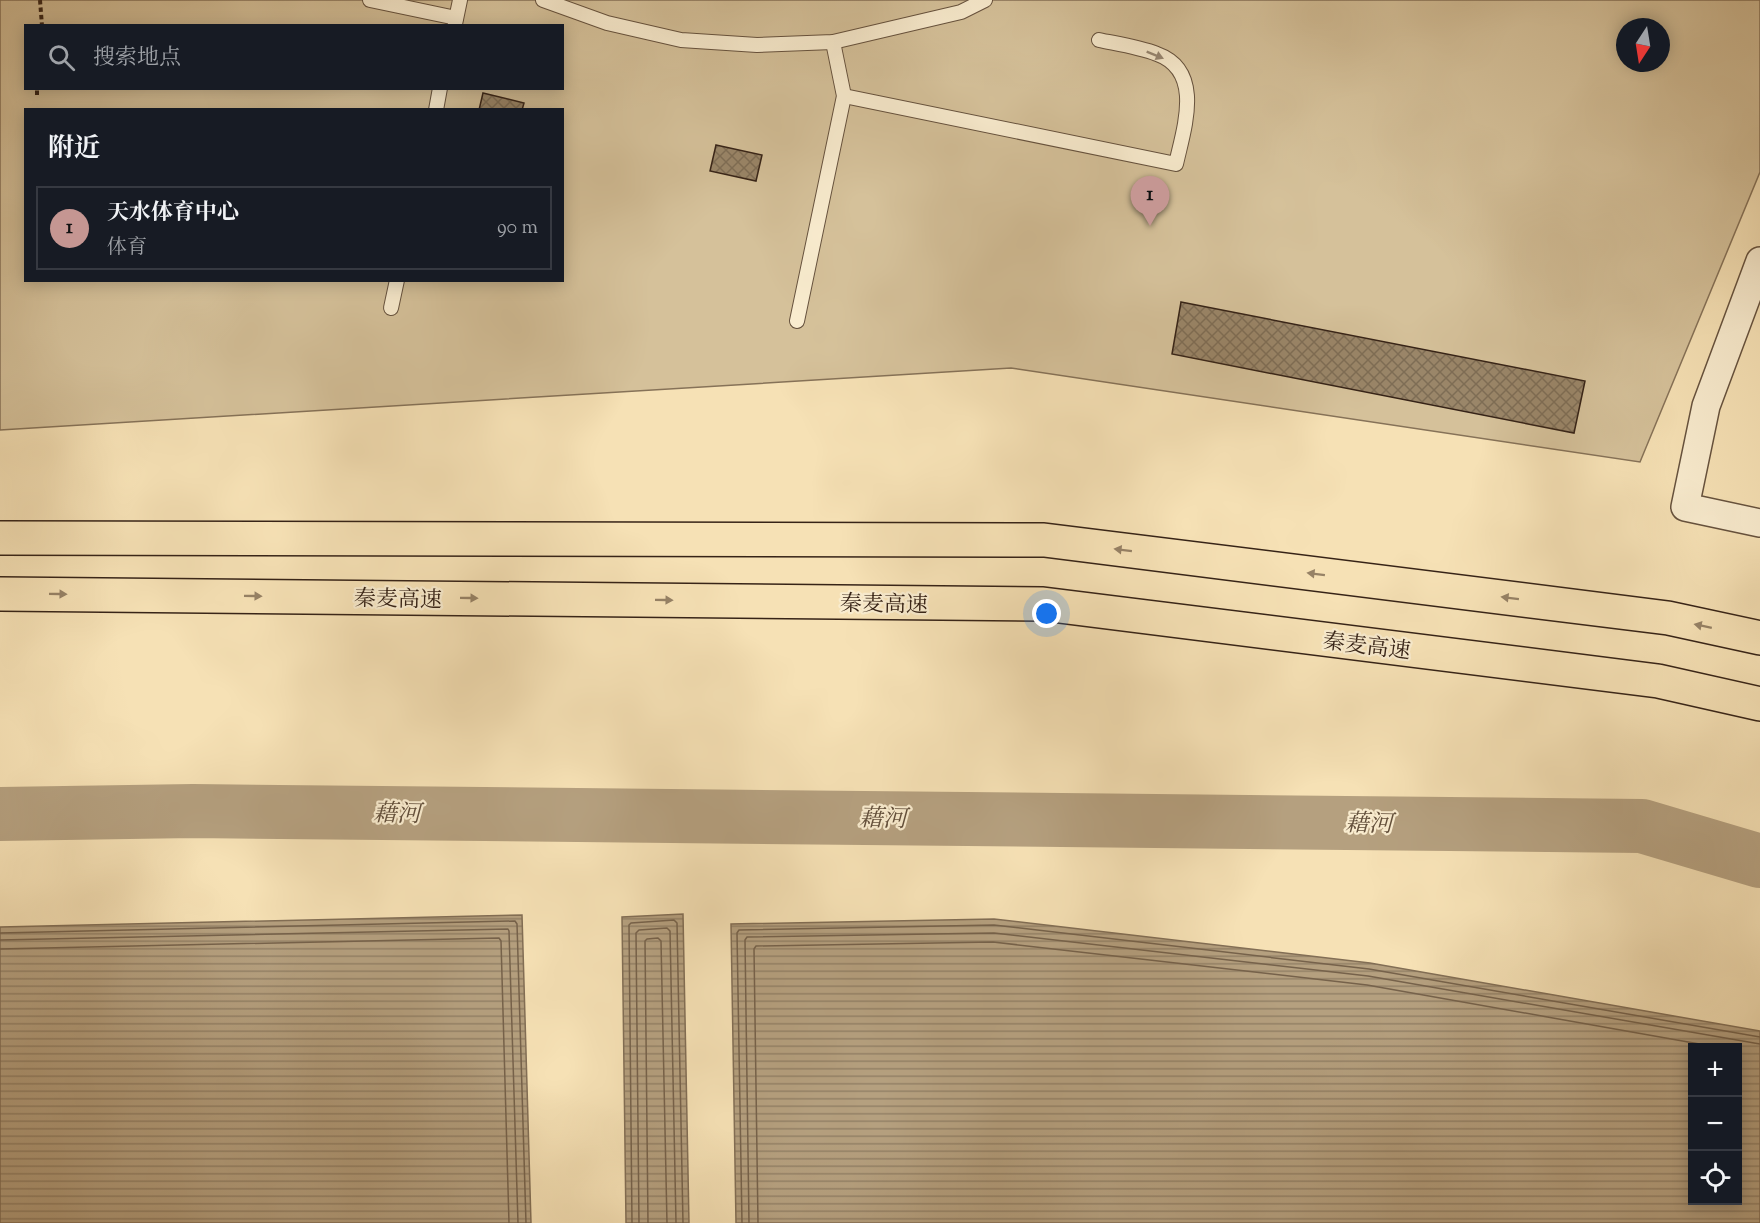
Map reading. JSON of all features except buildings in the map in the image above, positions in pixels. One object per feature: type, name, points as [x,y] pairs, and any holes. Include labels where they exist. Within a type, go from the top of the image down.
[{"type":"highway","points":[[0,538],[1044,540],[1668,618],[1760,638]]},
{"type":"highway","name":"秦麦高速","points":[[0,594],[1043,604],[1658,681],[1760,704]]},
{"type":"street","points":[[1760,261],[1706,406],[1685,507],[1760,523]]},
{"type":"lane","points":[[370,0],[455,22],[460,0]]},
{"type":"lane","points":[[543,0],[607,23],[681,39],[757,45],[832,42],[961,12],[985,0]]},
{"type":"lane","points":[[844,96],[1176,164],[1186,115],[1187,91],[1181,70],[1159,54],[1099,40]]},
{"type":"lane","points":[[797,321],[844,96],[832,42]]},
{"type":"lane","points":[[436,108],[440,90]]},
{"type":"lane","points":[[391,308],[397,282]]},
{"type":"path","points":[[40,0],[42,24]]},
{"type":"path","points":[[36,95],[37,90]]},
{"type":"shaded area","points":[[0,0],[1760,0],[1760,172],[1640,462],[1011,368],[0,430]]},
{"type":"water","points":[[683,914],[689,1223],[626,1223],[622,917]]},
{"type":"water","points":[[522,915],[531,1223],[0,1223],[0,927]]},
{"type":"water","points":[[994,919],[1370,963],[1760,1031],[1760,1223],[736,1223],[731,924]]},
{"type":"waterway","name":"藉河","points":[[0,814],[193,811],[1642,826],[1760,861]]},
{"type":"place","name":"天水体育中心","points":[[1150,226]]}]
